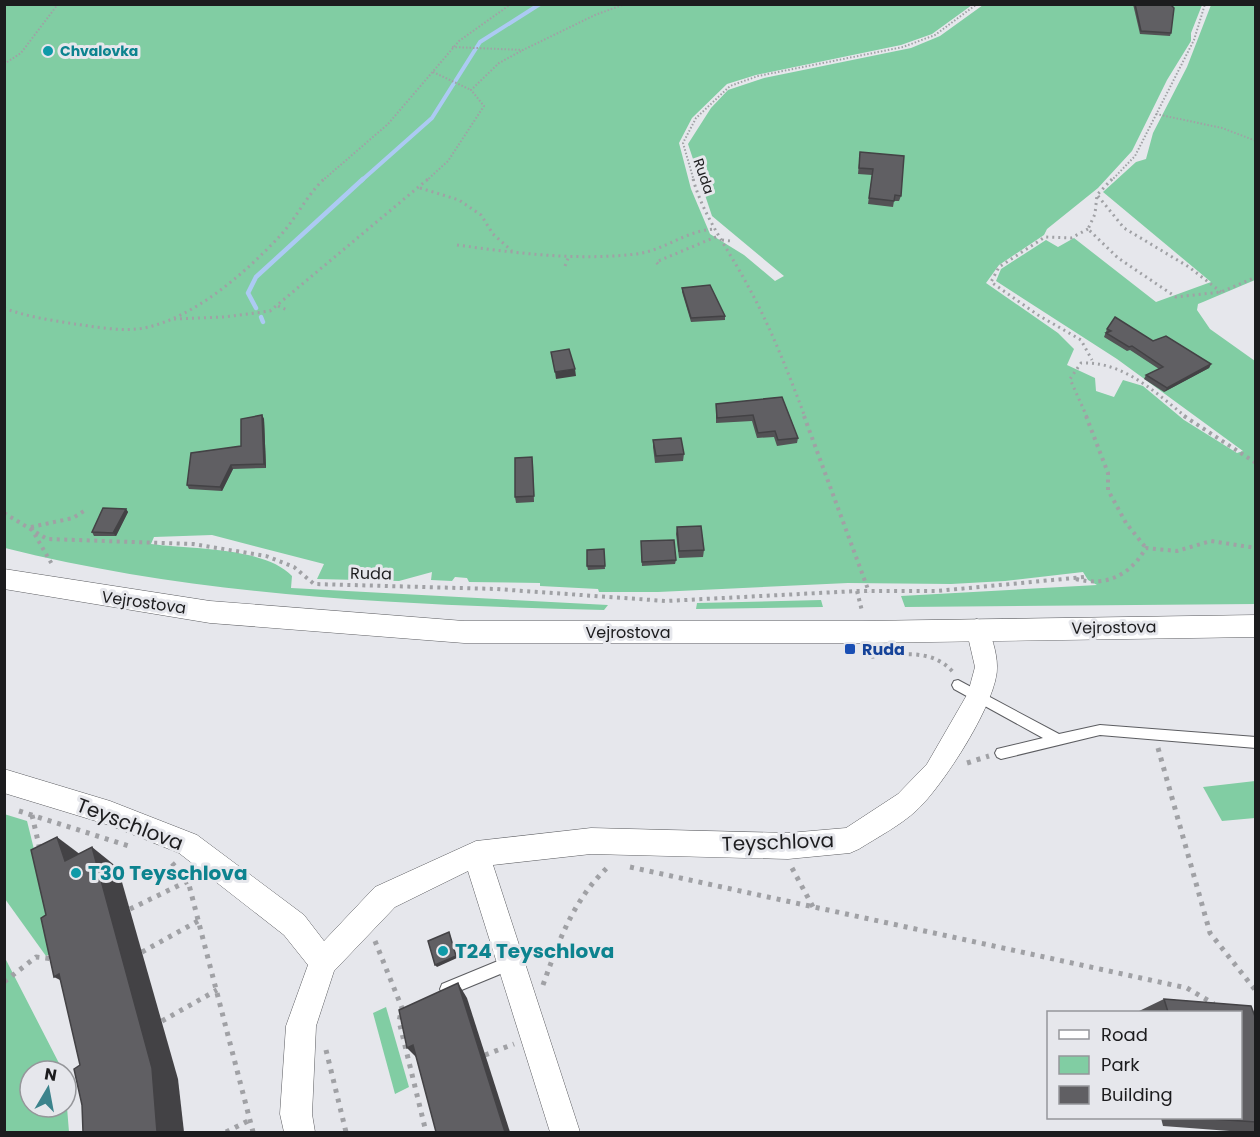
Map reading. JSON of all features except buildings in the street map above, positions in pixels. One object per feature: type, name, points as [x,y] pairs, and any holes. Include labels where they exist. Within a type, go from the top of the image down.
[{"type":"street","name":"Vejrostova","points":[[4,579],[210,612],[441,631],[683,632],[1256,626]]},
{"type":"street","name":"Teyschlova","points":[[299,1132],[296,1114],[302,1026],[323,962],[386,897],[476,854],[591,841],[788,846],[849,840],[907,803],[936,772],[968,690],[986,668],[977,628]]},
{"type":"street","name":"Teyschlova","points":[[4,782],[110,813],[188,844],[294,925],[323,962]]},
{"type":"street","points":[[476,854],[565,1132]]},
{"type":"lane","points":[[968,690],[1057,739]]},
{"type":"lane","points":[[1001,753],[1100,730],[1256,743]]},
{"type":"lane","points":[[435,995],[510,962]]},
{"type":"path","points":[[4,64],[17,60],[46,14],[58,4]]},
{"type":"path","points":[[4,308],[23,316],[112,328],[144,328],[173,319],[200,304],[289,225],[311,192],[344,159],[386,126],[407,105],[452,47],[471,30],[511,4]]},
{"type":"path","points":[[499,63],[595,15],[625,4]]},
{"type":"path","name":"Ruda","points":[[869,592],[779,348],[753,294],[714,229],[696,189],[683,144],[696,118],[730,86],[758,76],[903,47],[935,35],[977,4]]},
{"type":"path","points":[[1092,360],[1081,340],[1038,315],[991,282],[999,267],[1025,248],[1046,237],[1071,238],[1088,229],[1095,214],[1097,195],[1135,156],[1194,40],[1205,4]]},
{"type":"path","points":[[452,47],[523,50]]},
{"type":"path","points":[[471,90],[510,50]]},
{"type":"path","points":[[173,319],[225,317],[270,311],[419,188],[448,161],[484,106],[471,90],[433,72]]},
{"type":"path","points":[[1156,114],[1222,128],[1256,141]]},
{"type":"path","points":[[419,188],[459,200],[481,215],[492,234],[512,252]]},
{"type":"path","points":[[1097,195],[1124,228],[1189,267],[1221,292]]},
{"type":"path","points":[[456,245],[569,256],[638,254],[697,230],[714,229]]},
{"type":"path","points":[[1088,229],[1118,258],[1176,297],[1221,292],[1256,277]]},
{"type":"path","points":[[658,264],[656,262],[718,236]]},
{"type":"path","points":[[721,240],[731,241]]},
{"type":"path","points":[[565,267],[569,256]]},
{"type":"path","points":[[277,305],[287,310]]},
{"type":"path","points":[[1256,463],[1203,430],[1138,378],[1092,360],[1081,363],[1070,379],[1097,440],[1108,473],[1108,490],[1126,523],[1146,548],[1177,551],[1211,541],[1256,548]]},
{"type":"path","points":[[44,566],[54,568],[30,528],[73,518],[84,511]]},
{"type":"path","name":"Ruda","points":[[4,513],[47,539],[207,544],[280,560],[307,574],[314,584],[496,589],[666,601],[857,591],[937,591],[1084,578]]},
{"type":"path","points":[[1074,579],[1085,583],[1110,582],[1138,564],[1146,548]]},
{"type":"path","points":[[857,591],[861,612],[874,612]]},
{"type":"path","points":[[868,657],[925,655],[935,658],[951,668],[968,690]]},
{"type":"path","points":[[1153,733],[1210,933],[1256,991]]},
{"type":"path","points":[[14,809],[138,849]]},
{"type":"path","points":[[32,815],[42,860]]},
{"type":"path","points":[[170,860],[188,881],[252,1119],[253,1132]]},
{"type":"path","points":[[485,1055],[532,1029],[566,924],[592,879],[619,862],[1187,988],[1217,1006]]},
{"type":"path","points":[[130,909],[188,881]]},
{"type":"path","points":[[142,952],[198,921]]},
{"type":"path","points":[[371,932],[402,1008],[399,1021],[426,1132]]},
{"type":"path","points":[[4,982],[36,957],[64,961]]},
{"type":"path","points":[[162,1021],[217,990]]},
{"type":"path","points":[[226,1132],[252,1119]]},
{"type":"green space","points":[[5,5],[972,5],[932,34],[901,45],[756,75],[727,84],[692,118],[679,143],[691,189],[710,234],[744,255],[775,281],[784,276],[712,216],[688,144],[711,108],[728,90],[764,78],[911,48],[940,36],[983,5],[1202,5],[1191,33],[1191,41],[1167,80],[1132,151],[1098,188],[1047,229],[1044,235],[999,265],[986,283],[1058,333],[1074,349],[1067,365],[1095,378],[1096,391],[1114,397],[1123,380],[1143,386],[1184,420],[1237,453],[1243,451],[1117,359],[996,281],[1001,269],[1046,240],[1058,247],[1074,238],[1156,302],[1211,282],[1103,192],[1136,162],[1146,159],[1153,133],[1187,67],[1211,5],[1255,5],[1255,280],[1198,304],[1197,310],[1210,329],[1255,361],[1255,604],[905,607],[901,596],[1097,585],[1088,580],[1083,572],[1005,581],[951,584],[848,583],[658,592],[599,592],[598,589],[540,586],[540,583],[469,582],[467,578],[455,577],[452,581],[431,580],[432,572],[399,581],[317,579],[324,564],[212,535],[154,537],[151,544],[226,551],[264,559],[292,576],[291,588],[608,605],[604,610],[453,605],[302,596],[227,588],[78,565],[5,548]]},
{"type":"green space","points":[[821,600],[823,607],[696,609],[697,603]]},
{"type":"green space","points":[[1255,781],[1255,818],[1222,821],[1203,787]]},
{"type":"green space","points":[[4,814],[27,821],[59,950],[46,956],[5,899]]},
{"type":"green space","points":[[4,956],[57,1059],[18,1059],[18,1119],[68,1119],[69,1132],[5,1132]]},
{"type":"green space","points":[[386,1007],[409,1087],[395,1094],[373,1013]]},
{"type":"waterway","points":[[361,181],[432,118],[480,42],[540,4]]},
{"type":"waterway","points":[[256,308],[248,293],[256,277],[363,179]]},
{"type":"waterway","points":[[261,317],[263,322]]},
{"type":"place","name":"Chvalovka","points":[[48,51]]},
{"type":"place","name":"Ruda","points":[[850,649]]},
{"type":"place","name":"T30 Teyschlova","points":[[76,873]]},
{"type":"place","name":"T24 Teyschlova","points":[[443,951]]}]
